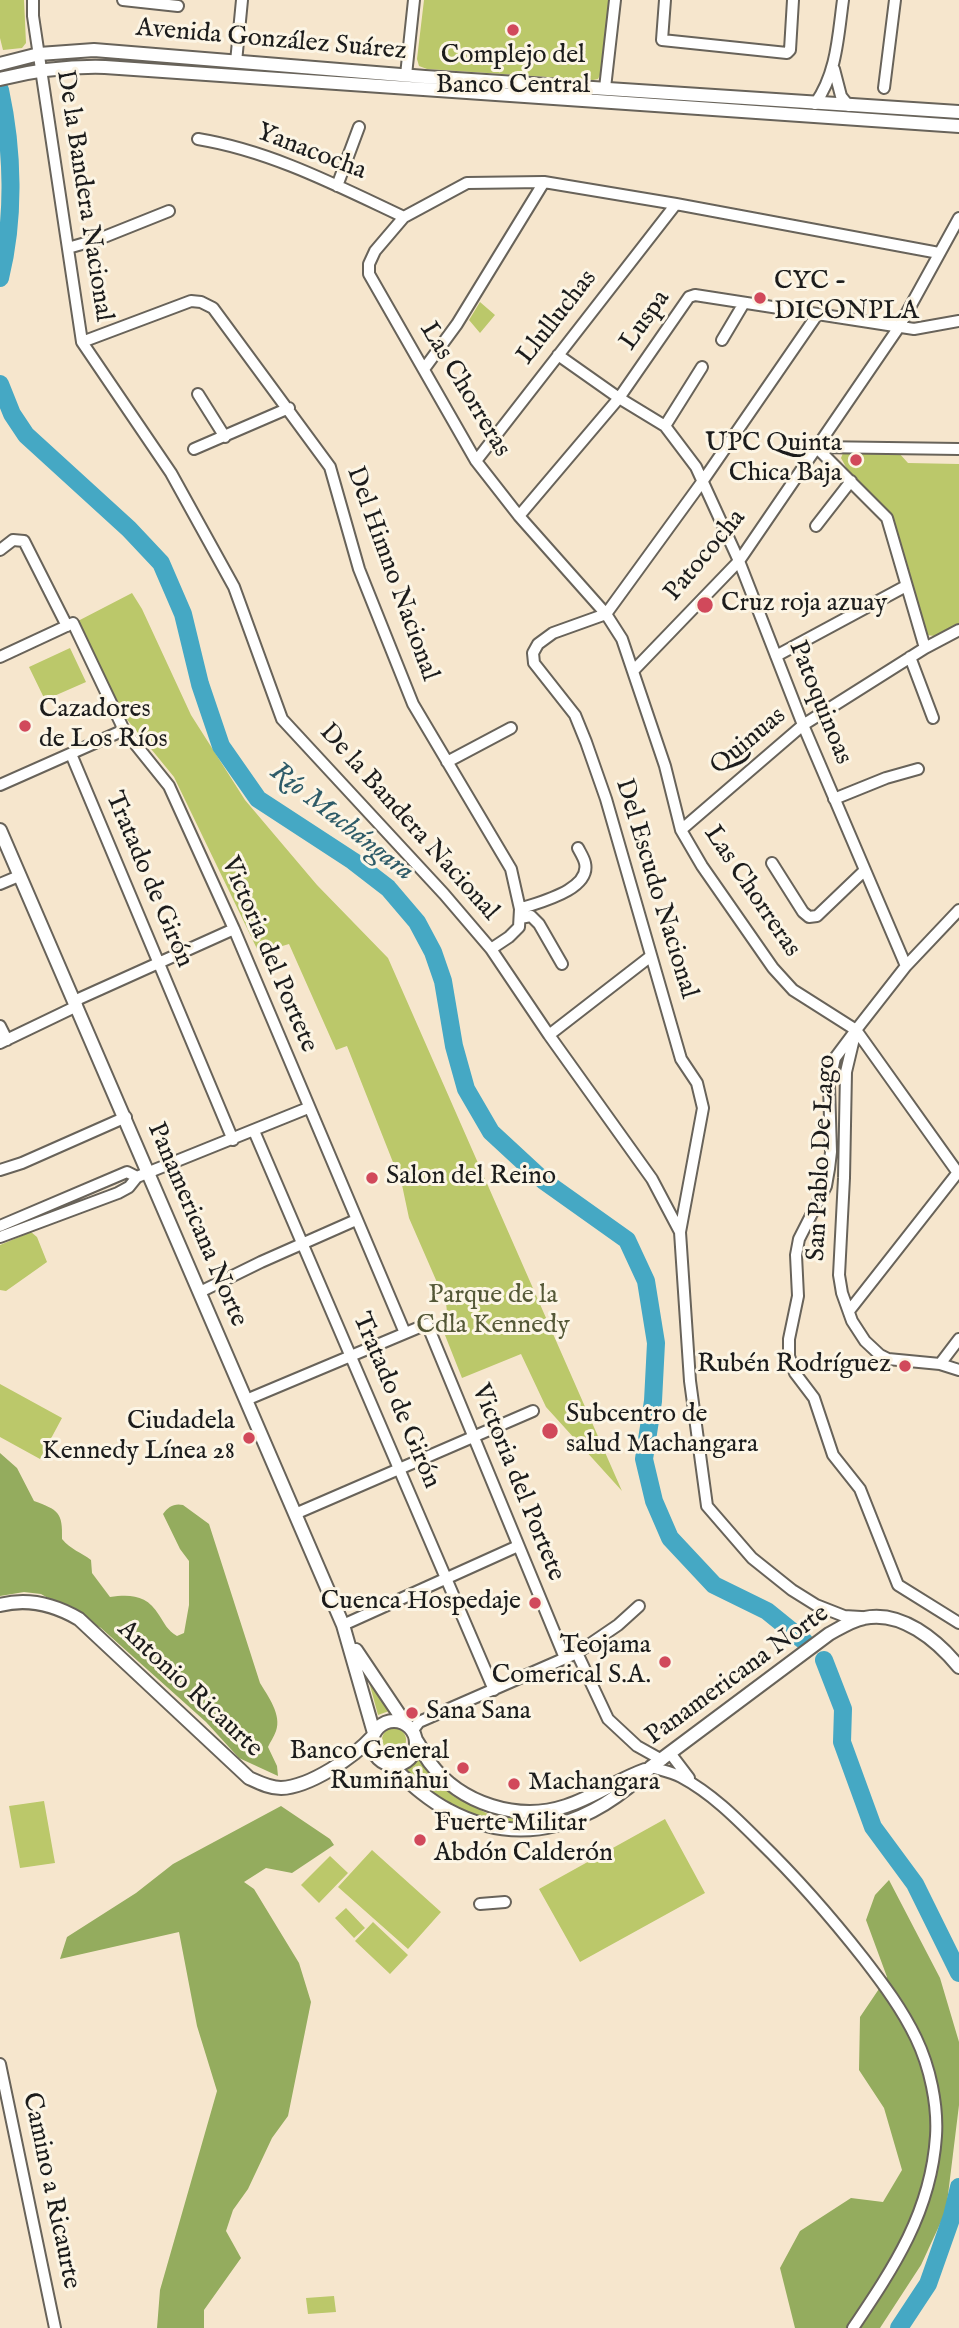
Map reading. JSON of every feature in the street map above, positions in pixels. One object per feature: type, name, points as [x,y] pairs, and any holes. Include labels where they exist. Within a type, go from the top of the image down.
[{"type":"main road","name":"Avenida González Suárez","points":[[0,64],[39,54],[94,50],[406,75],[959,112]]},
{"type":"main road","name":"Avenida González Suárez","points":[[0,79],[41,69],[68,66],[105,67],[959,126]]},
{"type":"main road","name":"Panamericana Norte","points":[[0,830],[126,1117],[143,1175],[200,1292],[343,1625],[373,1734],[373,1749],[385,1763],[447,1810],[471,1820],[507,1828],[547,1827],[576,1820],[629,1789],[661,1760],[829,1634],[866,1617],[896,1619],[922,1631],[959,1667]]},
{"type":"main road","name":"Antonio Ricaurte","points":[[0,1605],[23,1602],[48,1605],[79,1619],[249,1778],[263,1785],[292,1787],[348,1759],[373,1734]]},
{"type":"main road","name":"Panamericana Norte","points":[[348,1638],[412,1731],[430,1763],[457,1789],[486,1805],[529,1813],[566,1806],[661,1760]]},
{"type":"main road","points":[[373,1734],[387,1721],[393,1720],[412,1731],[416,1747],[409,1759],[396,1765],[385,1763]]},
{"type":"main road","name":"Antonio Ricaurte","points":[[348,1759],[372,1758],[385,1763]]},
{"type":"street","name":"De la Bandera Nacional","points":[[33,0],[33,16],[82,342],[171,473],[234,587],[282,719],[444,894],[491,949],[652,1179],[680,1232],[690,1381],[707,1506],[752,1558],[792,1590],[816,1605],[844,1616],[866,1617]]},
{"type":"street","points":[[123,0],[178,6]]},
{"type":"street","points":[[236,62],[242,0]]},
{"type":"street","points":[[406,75],[414,0]]},
{"type":"street","points":[[605,88],[615,0]]},
{"type":"street","points":[[665,0],[662,40],[787,53],[790,50],[793,0]]},
{"type":"street","points":[[815,104],[834,66],[843,0]]},
{"type":"street","points":[[884,88],[895,0]]},
{"type":"street","points":[[834,66],[841,96],[849,106]]},
{"type":"street","points":[[337,186],[359,127]]},
{"type":"street","name":"Yanacocha","points":[[198,139],[295,166],[404,217]]},
{"type":"street","points":[[424,369],[457,324],[544,182]]},
{"type":"street","name":"Las Chorreras","points":[[856,1030],[793,990],[773,968],[702,866],[681,830],[665,766],[622,639],[606,614],[519,516],[476,461],[369,274],[369,264],[375,251],[404,217],[467,183],[544,182],[940,253]]},
{"type":"street","name":"Llulluchas","points":[[476,461],[677,204]]},
{"type":"street","points":[[68,247],[99,239],[169,211]]},
{"type":"street","name":"Patococha","points":[[634,670],[738,561],[899,327],[959,218]]},
{"type":"street","name":"Luspa","points":[[519,516],[619,398],[690,297],[695,295],[914,329],[959,321]]},
{"type":"street","name":"Del Himno Nacional","points":[[82,342],[191,301],[213,308],[330,467],[359,569],[408,692],[511,869],[520,914]]},
{"type":"street","points":[[722,340],[744,303]]},
{"type":"street","points":[[606,614],[702,482],[817,315]]},
{"type":"street","name":"Patoquinoas","points":[[558,355],[619,398],[665,426],[684,448],[738,561],[803,725],[906,966]]},
{"type":"street","points":[[665,426],[702,367]]},
{"type":"street","points":[[198,394],[225,437]]},
{"type":"street","points":[[194,449],[289,408]]},
{"type":"street","points":[[816,447],[959,449]]},
{"type":"street","points":[[816,447],[887,519],[925,648]]},
{"type":"street","points":[[816,526],[851,481]]},
{"type":"street","points":[[0,550],[13,540],[24,541],[67,626],[0,657]]},
{"type":"street","points":[[776,656],[906,586]]},
{"type":"street","name":"Del Escudo Nacional","points":[[606,614],[553,633],[538,644],[532,658],[575,715],[586,742],[606,799],[681,1059],[696,1083],[703,1108],[680,1232]]},
{"type":"street","name":"Victoria del Portete","points":[[67,626],[73,623],[124,730],[169,786],[234,929],[405,1333],[427,1324],[565,1658]]},
{"type":"street","name":"Quinuas","points":[[681,830],[803,725],[910,657],[959,630]]},
{"type":"street","points":[[910,657],[933,718]]},
{"type":"street","points":[[447,762],[511,728]]},
{"type":"street","points":[[0,785],[124,730]]},
{"type":"street","name":"Tratado de Girón","points":[[71,754],[233,1140]]},
{"type":"street","points":[[834,799],[886,778],[918,769]]},
{"type":"street","points":[[520,914],[578,884],[586,864],[578,848]]},
{"type":"street","points":[[772,863],[803,912],[810,917],[817,916],[864,871]]},
{"type":"street","points":[[0,884],[19,876]]},
{"type":"street","name":"San Pablo De Lago","points":[[959,910],[906,966],[856,1030],[846,1072],[839,1275],[849,1311],[865,1340],[880,1355],[888,1359],[940,1364],[959,1370]]},
{"type":"street","points":[[491,949],[519,927],[520,914]]},
{"type":"street","points":[[520,914],[531,916],[539,924],[562,964]]},
{"type":"street","points":[[0,1026],[3,1042],[75,1004],[234,929]]},
{"type":"street","points":[[549,1035],[651,956]]},
{"type":"street","points":[[849,1311],[958,1172],[856,1030],[835,1058],[831,1076],[830,1169],[826,1185],[799,1240],[796,1255],[798,1296],[789,1339],[789,1356],[795,1373],[814,1398],[833,1455],[860,1489],[898,1585],[959,1623]]},
{"type":"street","points":[[0,1237],[118,1193],[143,1175],[308,1108]]},
{"type":"street","points":[[0,1170],[126,1117]]},
{"type":"street","name":"Tratado de Girón","points":[[254,1131],[494,1690]]},
{"type":"street","points":[[0,1226],[127,1172],[143,1175]]},
{"type":"street","points":[[200,1292],[356,1220]]},
{"type":"street","points":[[246,1400],[405,1333]]},
{"type":"street","points":[[940,1364],[959,1339]]},
{"type":"street","points":[[295,1514],[533,1411]]},
{"type":"street","points":[[343,1625],[517,1546]]},
{"type":"street","points":[[412,1731],[419,1723],[578,1653],[618,1625],[639,1606]]},
{"type":"street","points":[[578,1653],[608,1719],[636,1746],[661,1760],[728,1810],[795,1876],[828,1913],[896,2000],[918,2040],[929,2075],[936,2135],[925,2200],[915,2228],[901,2254],[853,2328]]},
{"type":"street","points":[[661,1760],[695,1785]]},
{"type":"street","points":[[480,1904],[505,1902]]},
{"type":"street","name":"Camino a Ricaurte","points":[[0,2064],[54,2328]]},
{"type":"green space","points":[[0,0],[24,0],[26,43],[22,48],[3,50],[0,38]]},
{"type":"green space","name":"Complejo del Banco Central","points":[[424,0],[609,0],[601,73],[598,79],[593,80],[427,69],[419,66],[417,59]]},
{"type":"green space","points":[[480,302],[495,315],[480,333],[469,320]]},
{"type":"green space","points":[[847,451],[898,452],[908,463],[959,464],[959,623],[935,636],[926,635],[892,517],[847,469],[841,458]]},
{"type":"green space","name":"Parque de la Cdla Kennedy","points":[[132,593],[191,715],[245,800],[317,885],[388,958],[622,1491],[546,1407],[521,1354],[462,1378],[439,1320],[447,1312],[446,1303],[409,1218],[402,1185],[347,1046],[336,1050],[289,944],[259,953],[174,777],[120,711],[76,622]]},
{"type":"green space","points":[[70,648],[86,682],[45,700],[29,667]]},
{"type":"green space","points":[[31,1232],[37,1237],[47,1262],[6,1291],[0,1290],[0,1245]]},
{"type":"green space","points":[[0,1384],[62,1418],[40,1459],[0,1437]]},
{"type":"green space","points":[[0,1453],[17,1468],[34,1501],[57,1513],[60,1517],[62,1539],[91,1560],[92,1573],[110,1597],[132,1596],[144,1600],[177,1636],[184,1633],[189,1605],[189,1561],[163,1514],[171,1506],[183,1505],[209,1524],[260,1683],[276,1712],[277,1725],[268,1747],[277,1766],[278,1776],[239,1758],[206,1722],[101,1628],[41,1594],[24,1592],[0,1596]]},
{"type":"green space","points":[[368,1678],[389,1711],[378,1715]]},
{"type":"green space","points":[[394,1728],[405,1735],[406,1740],[399,1751],[394,1752],[383,1745],[382,1740],[389,1729]]},
{"type":"green space","points":[[418,1756],[453,1796],[492,1816],[523,1820],[519,1824],[486,1818],[442,1798],[403,1768]]},
{"type":"green space","points":[[44,1801],[55,1863],[20,1868],[9,1806]]},
{"type":"green space","points":[[281,1806],[330,1839],[334,1845],[292,1873],[266,1868],[244,1882],[254,1889],[299,1963],[311,2002],[288,2116],[272,2138],[248,2189],[233,2210],[226,2231],[241,2258],[204,2310],[204,2328],[157,2328],[160,2290],[217,2091],[197,2026],[179,1932],[60,1959],[67,1937],[136,1893],[173,1864]]},
{"type":"green space","points":[[665,1819],[705,1893],[580,1962],[539,1889]]},
{"type":"green space","points":[[372,1850],[441,1912],[408,1949],[338,1887]]},
{"type":"green space","points":[[330,1856],[348,1873],[319,1903],[301,1885]]},
{"type":"green space","points":[[889,1880],[940,1978],[959,2042],[959,2105],[946,2211],[921,2265],[880,2328],[795,2328],[780,2268],[800,2231],[851,2198],[883,2202],[902,2170],[884,2108],[859,2070],[860,2017],[887,1977],[866,1920],[875,1895]]},
{"type":"green space","points":[[346,1908],[365,1928],[354,1938],[335,1918]]},
{"type":"green space","points":[[373,1922],[408,1955],[390,1974],[355,1941]]},
{"type":"green space","points":[[334,2296],[336,2312],[308,2314],[306,2298]]},
{"type":"waterway","name":"Río Machángara","points":[[0,90],[10,160],[8,232],[0,278]]},
{"type":"waterway","name":"Río Machángara","points":[[0,384],[12,414],[26,435],[129,529],[161,563],[183,614],[200,684],[221,746],[258,799],[353,861],[388,888],[417,922],[433,952],[443,981],[454,1046],[466,1089],[491,1132],[544,1181],[627,1240],[646,1281],[656,1343],[653,1401],[644,1459],[654,1501],[670,1538],[714,1585],[767,1611],[804,1641]]},
{"type":"waterway","name":"Río Machángara","points":[[824,1660],[843,1709],[842,1742],[873,1827],[915,1884],[959,1973]]},
{"type":"waterway","name":"Río Machángara","points":[[899,2328],[928,2284],[952,2216],[959,2187]]},
{"type":"place","name":"Complejo del Banco Central","points":[[513,30]]},
{"type":"place","name":"CYC - DICONPLA","points":[[760,298]]},
{"type":"place","name":"UPC Quinta Chica Baja","points":[[856,460]]},
{"type":"place","name":"Cruz roja azuay","points":[[705,605]]},
{"type":"place","name":"Cazadores de Los Ríos","points":[[25,726]]},
{"type":"place","name":"Salon del Reino","points":[[372,1178]]},
{"type":"place","name":"Rubén Rodríguez","points":[[905,1366]]},
{"type":"place","name":"Subcentro de salud Machangara","points":[[550,1431]]},
{"type":"place","name":"Ciudadela Kennedy Línea 28","points":[[249,1438]]},
{"type":"place","name":"Cuenca Hospedaje","points":[[535,1603]]},
{"type":"place","name":"Teojama Comerical S.A.","points":[[665,1662]]},
{"type":"place","name":"Sana Sana","points":[[412,1713]]},
{"type":"place","name":"Banco General Rumiñahui","points":[[463,1768]]},
{"type":"place","name":"Machangara","points":[[514,1784]]},
{"type":"place","name":"Fuerte Militar Abdón Calderón","points":[[420,1840]]}]
